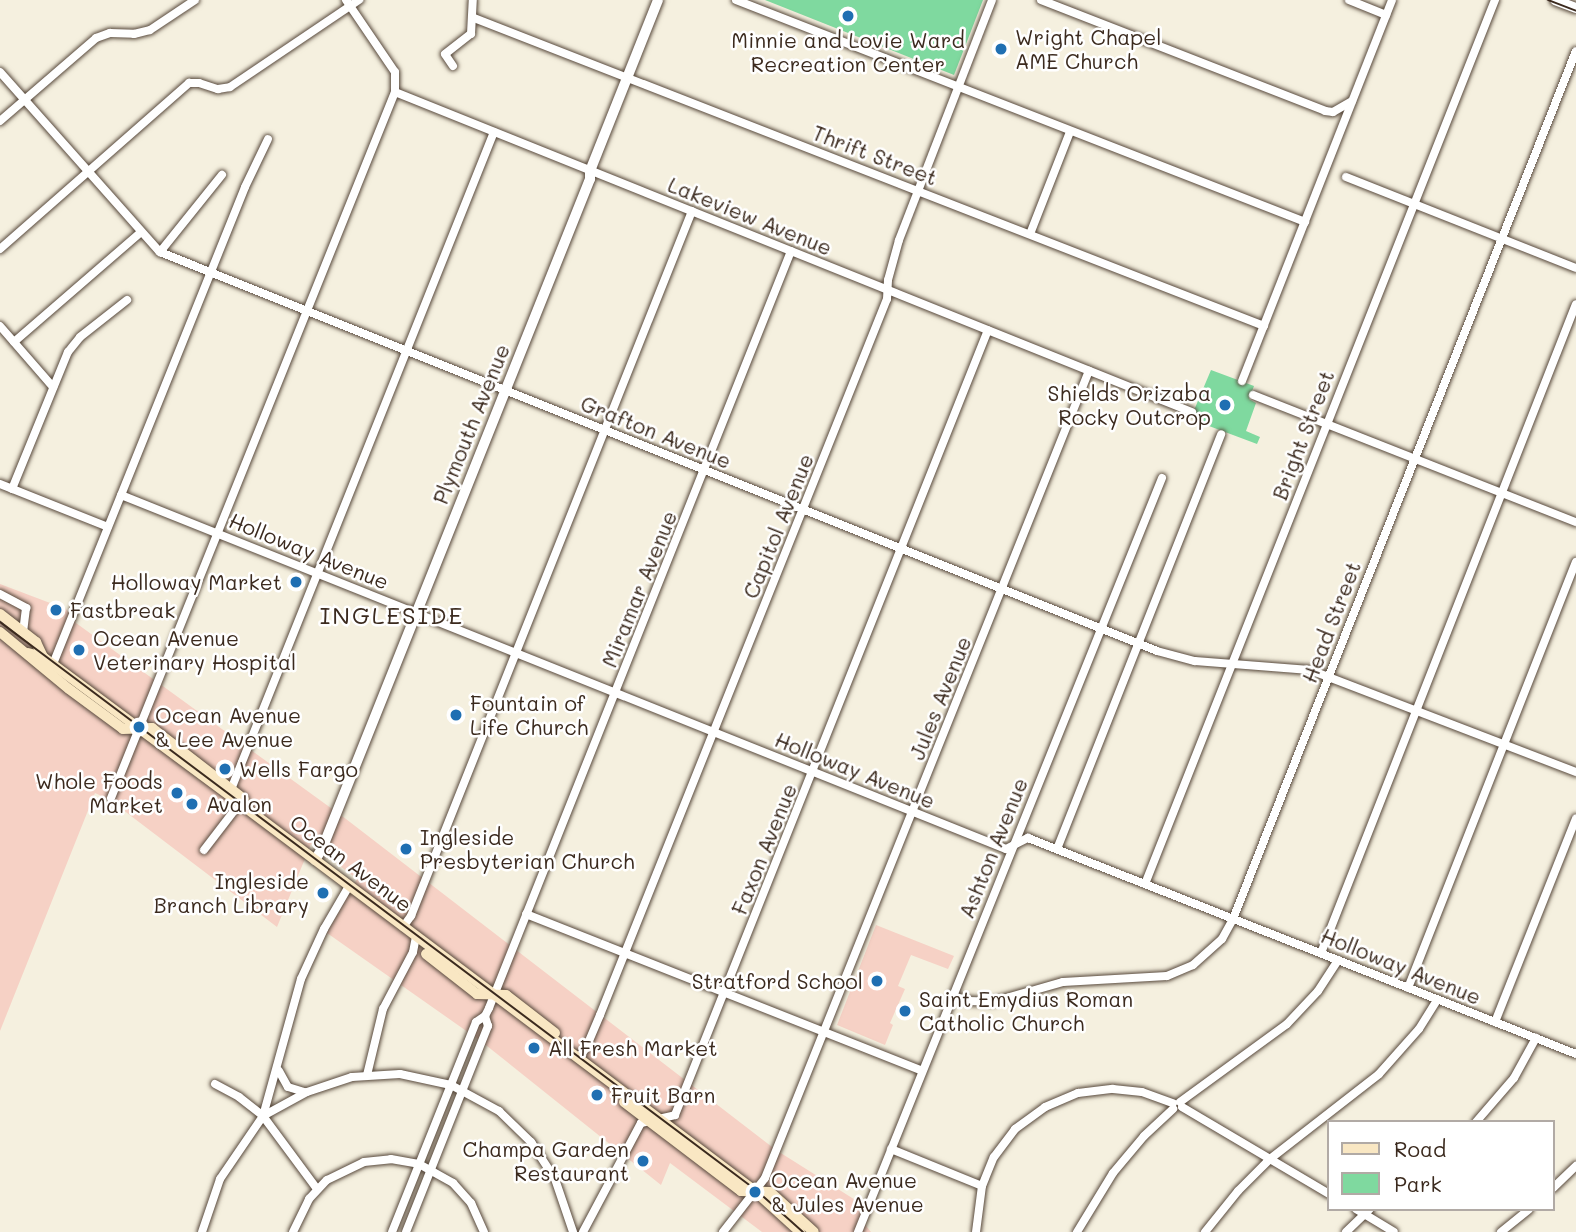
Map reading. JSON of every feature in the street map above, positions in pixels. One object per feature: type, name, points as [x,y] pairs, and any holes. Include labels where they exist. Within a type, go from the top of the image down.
[{"type":"main road","name":"Ocean Avenue","points":[[0,614],[36,642],[43,657]]},
{"type":"main road","name":"Ocean Avenue","points":[[0,632],[69,690],[123,729],[139,728]]},
{"type":"main road","name":"Ocean Avenue","points":[[28,653],[43,657],[53,664],[230,792],[262,820]]},
{"type":"main road","name":"Ocean Avenue","points":[[230,792],[240,803],[416,937],[420,949],[477,994],[506,995],[516,1002],[573,1047],[578,1058],[653,1120],[755,1191],[800,1232]]},
{"type":"main road","name":"Ocean Avenue","points":[[755,1191],[770,1192],[814,1232]]},
{"type":"street","points":[[0,121],[96,38],[110,33],[134,34],[150,30],[195,0]]},
{"type":"street","points":[[0,249],[189,83],[218,89],[230,87],[348,3],[359,0]]},
{"type":"street","points":[[453,66],[445,54],[471,34],[474,18],[472,0]]},
{"type":"street","name":"Plymouth Avenue","points":[[314,860],[322,849],[417,612],[589,181],[590,170],[658,0]]},
{"type":"street","points":[[736,0],[1305,222]]},
{"type":"street","name":"Capitol Avenue","points":[[578,1058],[586,1048],[803,511],[888,290],[899,240],[917,191],[992,0]]},
{"type":"street","points":[[1041,0],[1325,111],[1334,112],[1352,101]]},
{"type":"street","points":[[1349,0],[1386,15]]},
{"type":"street","points":[[1242,381],[1392,0]]},
{"type":"street","name":"Bright Street","points":[[1145,884],[1495,0]]},
{"type":"street","points":[[1555,0],[1576,8]]},
{"type":"street","points":[[111,798],[396,92],[395,72],[348,3]]},
{"type":"street","name":"Thrift Street","points":[[474,18],[1264,326]]},
{"type":"street","name":"Head Street","points":[[952,996],[969,1001],[992,1002],[1063,982],[1167,976],[1204,957],[1222,939],[1233,919],[1576,51]]},
{"type":"street","points":[[0,72],[140,233],[160,252],[222,175]]},
{"type":"street","name":"Lakeview Avenue","points":[[396,92],[1192,412]]},
{"type":"street","points":[[230,792],[494,132]]},
{"type":"street","points":[[1030,234],[1070,132]]},
{"type":"street","points":[[53,664],[210,272],[268,139]]},
{"type":"street","points":[[1346,177],[1576,268]]},
{"type":"street","points":[[403,927],[412,914],[692,211]]},
{"type":"street","points":[[14,342],[140,233]]},
{"type":"street","name":"Miramar Avenue","points":[[405,1232],[451,1085],[476,1022],[485,1016],[494,995],[791,251]]},
{"type":"street","name":"Grafton Avenue","points":[[160,252],[1139,644],[1175,657],[1290,667],[1329,676],[1576,772]]},
{"type":"street","points":[[12,489],[53,387],[74,344],[127,300]]},
{"type":"street","points":[[1321,953],[1576,304]]},
{"type":"street","points":[[0,326],[53,387]]},
{"type":"street","name":"Faxon Avenue","points":[[583,1232],[641,1123],[675,1115],[814,773],[988,330]]},
{"type":"street","name":"Jules Avenue","points":[[723,1232],[765,1178],[1089,370]]},
{"type":"street","points":[[1253,395],[1576,522]]},
{"type":"street","points":[[1057,849],[1222,434]]},
{"type":"street","name":"Ashton Avenue","points":[[858,1232],[1099,628],[1162,478]]},
{"type":"street","points":[[0,484],[108,527]]},
{"type":"street","name":"Holloway Avenue","points":[[121,495],[1006,849],[1028,838],[1576,1054]]},
{"type":"street","points":[[1408,988],[1576,562]]},
{"type":"street","name":"Ocean Avenue","points":[[0,594],[26,608],[23,631]]},
{"type":"street","points":[[204,850],[240,803]]},
{"type":"street","points":[[1495,1022],[1576,818]]},
{"type":"street","points":[[202,1232],[220,1179],[263,1116],[279,1068],[301,979],[324,929],[349,886]]},
{"type":"street","points":[[526,914],[922,1071]]},
{"type":"street","points":[[367,1075],[383,1009],[413,952],[416,937]]},
{"type":"street","points":[[1076,1232],[1114,1173],[1144,1136],[1177,1105],[1287,1024],[1318,991],[1338,960]]},
{"type":"street","points":[[1205,1232],[1238,1191],[1270,1159],[1379,1074],[1419,1030],[1437,999]]},
{"type":"street","name":"Miramar Avenue","points":[[392,1232],[462,1090],[488,1026],[485,1016]]},
{"type":"street","points":[[1477,1120],[1514,1078],[1536,1038]]},
{"type":"street","points":[[279,1068],[280,1076],[288,1087],[307,1092]]},
{"type":"street","points":[[263,1116],[307,1092],[335,1081],[367,1075],[417,1076],[451,1085],[499,1111],[531,1142],[555,1179],[573,1232]]},
{"type":"street","points":[[215,1084],[239,1097],[263,1116],[317,1189]]},
{"type":"street","points":[[976,1232],[982,1186],[994,1157],[1015,1129],[1061,1099],[1113,1089],[1142,1092],[1177,1105],[1328,1193]]},
{"type":"street","points":[[891,1149],[982,1186]]},
{"type":"street","points":[[293,1232],[302,1209],[317,1189],[338,1173],[364,1162],[391,1159],[425,1166],[462,1192],[484,1232]]},
{"type":"street","points":[[1555,1186],[1576,1166]]},
{"type":"street","points":[[1346,1232],[1363,1211],[1394,1232]]},
{"type":"street","points":[[1502,1232],[1527,1211]]},
{"type":"shaded area","points":[[0,584],[66,609],[76,623],[346,819],[776,1150],[868,1208],[863,1222],[871,1232],[762,1232],[670,1163],[661,1185],[482,1042],[327,933],[357,879],[311,844],[277,927],[110,800],[95,793],[0,1031]]},
{"type":"shaded area","name":"Stratford School","points":[[876,925],[954,956],[948,969],[911,955],[898,986],[905,989],[890,1023],[893,1025],[885,1045],[837,1025]]},
{"type":"green space","points":[[765,0],[983,0],[954,75]]},
{"type":"green space","points":[[1211,370],[1254,386],[1249,399],[1256,403],[1246,431],[1260,437],[1257,444],[1201,423],[1202,419],[1192,415]]},
{"type":"tram line","points":[[1548,0],[1576,11]]},
{"type":"tram line","points":[[0,622],[756,1190],[803,1232]]},
{"type":"place","name":"Minnie and Lovie Ward Recreation Center","points":[[848,16]]},
{"type":"place","name":"Wright Chapel AME Church","points":[[1001,49]]},
{"type":"place","name":"Shields Orizaba Rocky Outcrop","points":[[1225,405]]},
{"type":"place","name":"Holloway Market","points":[[296,582]]},
{"type":"place","name":"Fastbreak","points":[[56,610]]},
{"type":"place","name":"Ocean Avenue Veterinary Hospital","points":[[79,650]]},
{"type":"place","name":"Fountain of Life Church","points":[[456,715]]},
{"type":"place","name":"Ocean Avenue & Lee Avenue","points":[[139,727]]},
{"type":"place","name":"Wells Fargo","points":[[225,769]]},
{"type":"place","name":"Whole Foods Market","points":[[177,793]]},
{"type":"place","name":"Avalon","points":[[192,804]]},
{"type":"place","name":"Ingleside Presbyterian Church","points":[[406,849]]},
{"type":"place","name":"Ingleside Branch Library","points":[[323,893]]},
{"type":"place","name":"Stratford School","points":[[877,981]]},
{"type":"place","name":"Saint Emydius Roman Catholic Church","points":[[905,1011]]},
{"type":"place","name":"All Fresh Market","points":[[534,1048]]},
{"type":"place","name":"Fruit Barn","points":[[597,1095]]},
{"type":"place","name":"Champa Garden Restaurant","points":[[643,1161]]},
{"type":"place","name":"Ocean Avenue & Jules Avenue","points":[[755,1192]]},
{"type":"district","name":"INGLESIDE","points":[[392,615]]}]
